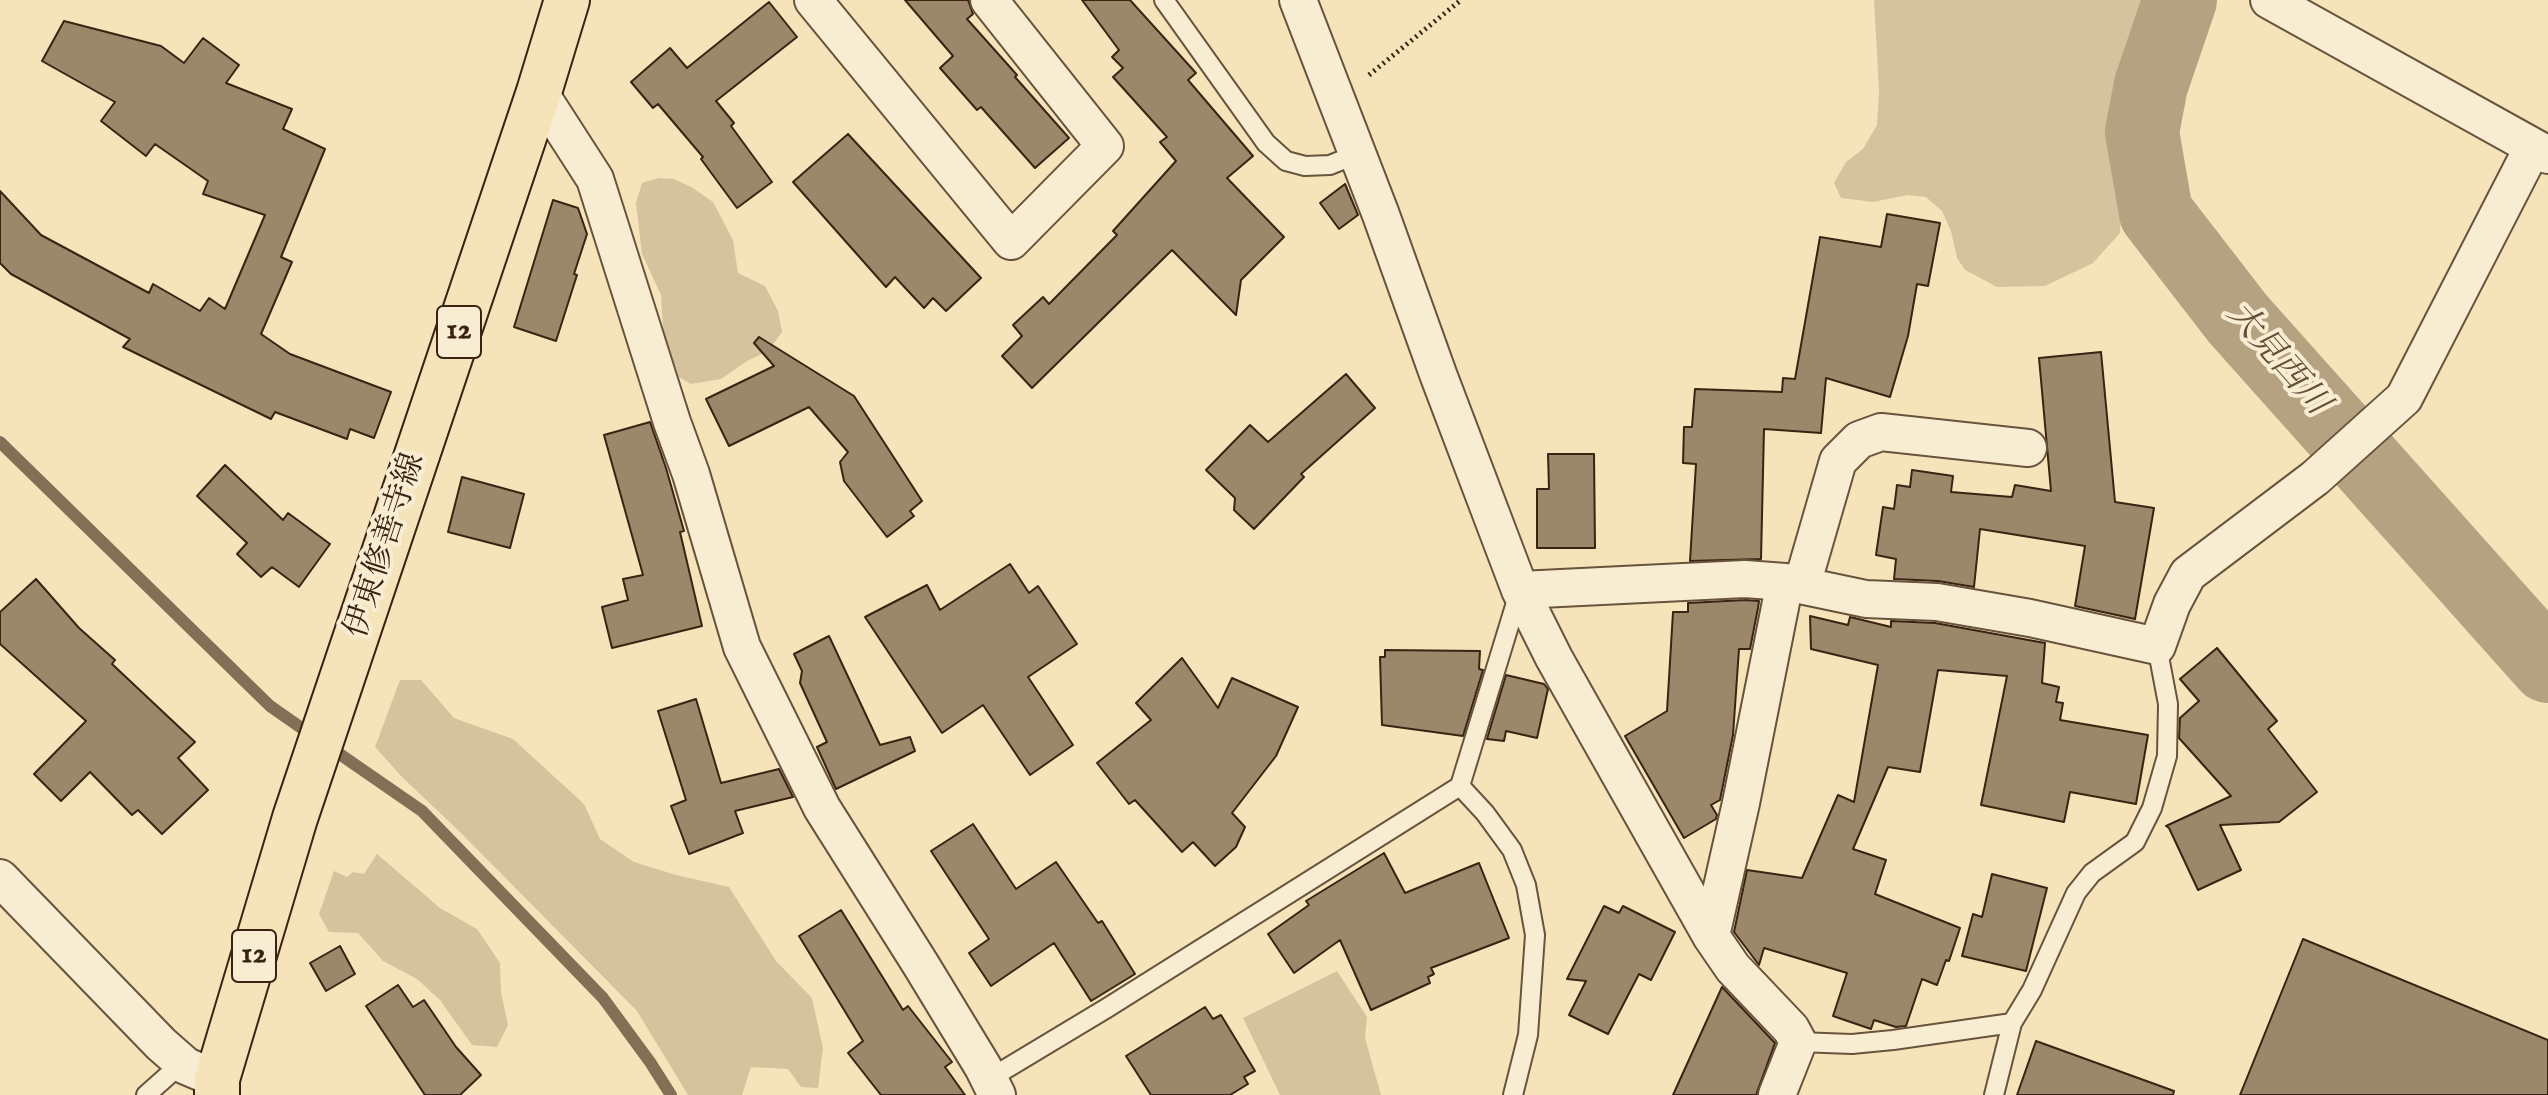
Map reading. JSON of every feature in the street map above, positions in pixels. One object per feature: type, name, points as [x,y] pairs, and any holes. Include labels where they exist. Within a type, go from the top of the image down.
[{"type":"main road","name":"伊東修善寺線","points":[[205,1079],[348,663],[567,0]]},
{"type":"street","points":[[813,0],[1011,241],[1105,146],[989,0]]},
{"type":"street","points":[[1298,0],[1520,590],[1592,726],[1711,936],[1733,968],[1791,1029],[1798,1042],[1777,1095]]},
{"type":"street","points":[[1520,590],[1745,579],[1794,583],[1866,599],[1937,602],[2157,646],[2172,604],[2188,574],[2315,478],[2390,414],[2404,398],[2540,151],[2269,0]]},
{"type":"street","points":[[539,92],[595,179],[691,474],[742,647],[822,808],[993,1087]]},
{"type":"street","points":[[1711,936],[1794,583],[1838,461],[1859,440],[1881,432],[2028,448]]},
{"type":"street","points":[[0,878],[205,1079]]},
{"type":"lane","points":[[1164,0],[1266,143],[1286,161],[1305,166],[1330,165],[1357,154]]},
{"type":"lane","points":[[993,1087],[1107,1008],[1460,786],[1520,590]]},
{"type":"lane","points":[[1994,1095],[2012,1023],[2032,990],[2076,893],[2092,873],[2135,842],[2152,808],[2167,756],[2168,704],[2157,646]]},
{"type":"lane","points":[[1460,786],[1512,850],[1526,885],[1535,935],[1528,1035],[1513,1095]]},
{"type":"lane","points":[[1798,1042],[1852,1044],[2012,1023]]},
{"type":"lane","points":[[146,1095],[205,1079]]},
{"type":"path","points":[[1336,99],[1377,70],[1461,0]]},
{"type":"shaded area","points":[[1874,0],[2144,0],[2120,103],[2116,166],[2122,198],[2120,233],[2093,263],[2045,286],[1997,287],[1965,270],[1957,258],[1951,231],[1942,211],[1926,197],[1908,195],[1873,202],[1841,198],[1834,183],[1846,162],[1863,149],[1877,125],[1879,91]]},
{"type":"shaded area","points":[[659,178],[674,179],[713,202],[733,240],[738,273],[765,286],[778,311],[782,332],[768,351],[721,379],[691,384],[679,377],[663,329],[661,295],[642,254],[636,203],[642,183]]},
{"type":"shaded area","points":[[400,680],[421,680],[454,718],[513,739],[584,804],[600,839],[634,862],[729,887],[776,961],[812,998],[823,1048],[818,1088],[801,1087],[788,1069],[751,1067],[742,1095],[688,1095],[637,1011],[375,747]]},
{"type":"shaded area","points":[[377,854],[440,908],[477,929],[500,963],[501,992],[508,1025],[497,1047],[472,1045],[440,1000],[417,979],[383,961],[358,933],[329,932],[319,914],[334,871],[347,877],[353,872],[364,874]]},
{"type":"shaded area","points":[[1337,971],[1367,1017],[1365,1038],[1381,1095],[1280,1095],[1243,1018]]},
{"type":"building","points":[[905,0],[968,0],[973,14],[967,19],[1069,138],[1035,168],[981,107],[977,110],[940,68],[953,56]]},
{"type":"building","points":[[1082,0],[1130,0],[1196,73],[1188,80],[1253,156],[1227,178],[1284,237],[1241,280],[1236,315],[1172,250],[1032,388],[1002,356],[1022,336],[1013,325],[1043,297],[1049,304],[1117,235],[1113,231],[1176,161],[1160,142],[1167,137],[1113,77],[1123,68],[1112,57],[1119,50]]},
{"type":"building","points":[[769,2],[797,37],[716,101],[772,182],[737,208],[701,159],[703,157],[658,104],[653,108],[631,82],[670,48],[687,68]]},
{"type":"building","points":[[64,21],[161,46],[184,63],[203,38],[239,65],[226,83],[292,109],[283,129],[325,149],[281,257],[292,262],[261,334],[290,354],[391,392],[374,438],[350,429],[347,439],[275,412],[271,419],[123,347],[130,339],[11,274],[0,263],[0,191],[41,235],[149,293],[153,284],[200,311],[209,298],[225,309],[265,215],[203,194],[208,181],[155,144],[146,156],[101,121],[115,102],[42,61]]},
{"type":"building","points":[[848,134],[981,278],[946,311],[933,298],[924,308],[895,277],[886,287],[793,182]]},
{"type":"building","points":[[1345,184],[1358,215],[1339,229],[1320,203]]},
{"type":"building","points":[[553,200],[578,208],[587,234],[556,341],[514,327]]},
{"type":"building","points":[[1887,214],[1940,223],[1928,286],[1917,284],[1908,336],[1890,397],[1826,378],[1821,433],[1764,429],[1761,559],[1690,561],[1696,464],[1683,463],[1684,427],[1692,427],[1695,389],[1782,392],[1783,378],[1795,379],[1820,237],[1881,247]]},
{"type":"building","points":[[759,337],[854,396],[922,501],[910,511],[914,516],[887,537],[844,481],[840,462],[848,452],[809,407],[729,446],[706,399],[774,366],[754,343]]},
{"type":"building","points":[[2101,352],[2115,502],[2154,508],[2135,619],[2075,606],[2085,546],[1980,529],[1974,587],[1894,579],[1896,559],[1876,555],[1883,507],[1894,509],[1897,485],[1910,487],[1912,470],[1953,476],[1951,492],[2012,497],[2015,485],[2051,491],[2039,358]]},
{"type":"building","points":[[1346,374],[1375,408],[1301,474],[1304,477],[1254,529],[1234,510],[1235,498],[1206,470],[1250,425],[1268,442]]},
{"type":"building","points":[[650,422],[684,531],[680,532],[702,626],[612,648],[602,607],[628,600],[623,579],[643,575],[604,435]]},
{"type":"building","points":[[1548,454],[1594,454],[1595,548],[1537,548],[1537,489],[1549,489]]},
{"type":"building","points":[[225,465],[283,520],[288,513],[330,544],[299,587],[272,567],[261,577],[237,554],[247,543],[197,496]]},
{"type":"building","points":[[462,477],[524,494],[510,548],[448,532]]},
{"type":"building","points":[[1010,564],[1029,593],[1038,586],[1077,644],[1028,677],[1073,745],[1030,775],[983,705],[942,733],[865,617],[927,585],[940,610]]},
{"type":"building","points":[[36,579],[79,628],[115,660],[112,664],[195,742],[178,758],[208,790],[162,834],[138,810],[132,815],[90,772],[61,801],[34,774],[86,721],[0,644],[0,612]]},
{"type":"building","points":[[1759,601],[1750,649],[1739,649],[1733,735],[1720,800],[1711,805],[1716,819],[1684,838],[1625,736],[1667,711],[1673,612],[1688,612],[1688,603]]},
{"type":"building","points":[[1810,616],[1848,625],[1850,617],[1891,627],[1891,621],[1935,623],[2045,643],[2042,683],[2059,687],[2056,702],[2063,703],[2060,720],[2148,735],[2136,804],[2070,792],[2064,822],[1981,805],[2007,676],[1938,670],[1920,772],[1888,767],[1853,849],[1886,860],[1875,894],[1960,928],[1937,985],[1922,979],[1906,1026],[1896,1027],[1874,1020],[1871,1029],[1833,1016],[1847,973],[1764,948],[1759,965],[1734,932],[1747,870],[1802,878],[1838,795],[1854,802],[1878,665],[1811,649]]},
{"type":"building","points":[[829,636],[880,745],[910,737],[915,751],[836,789],[817,747],[827,742],[800,683],[802,671],[794,654]]},
{"type":"building","points":[[2217,648],[2277,721],[2268,729],[2317,792],[2279,822],[2220,825],[2241,870],[2198,890],[2166,826],[2231,796],[2179,738],[2180,718],[2199,701],[2180,679]]},
{"type":"building","points":[[1385,650],[1480,651],[1479,669],[1483,670],[1463,736],[1382,725],[1380,657],[1385,657]]},
{"type":"building","points":[[1182,658],[1218,708],[1232,678],[1298,707],[1276,756],[1232,813],[1245,827],[1236,847],[1215,866],[1193,842],[1182,852],[1135,800],[1129,804],[1097,763],[1151,720],[1136,703]]},
{"type":"building","points":[[1506,675],[1544,684],[1548,689],[1537,738],[1506,731],[1504,741],[1487,739]]},
{"type":"building","points":[[696,699],[721,783],[779,769],[793,797],[735,811],[743,833],[689,854],[671,806],[686,800],[658,711]]},
{"type":"building","points":[[973,824],[1016,889],[1056,862],[1098,923],[1102,921],[1135,974],[1091,1001],[1054,943],[991,986],[969,953],[989,939],[931,851]]},
{"type":"building","points":[[1384,853],[1405,893],[1479,863],[1509,938],[1431,968],[1434,974],[1428,977],[1430,983],[1371,1010],[1340,940],[1294,973],[1268,934],[1309,905],[1306,901]]},
{"type":"building","points":[[1992,874],[2047,888],[2026,971],[1962,956],[1973,914],[1982,917]]},
{"type":"building","points":[[1604,906],[1619,913],[1623,906],[1675,932],[1651,980],[1639,974],[1608,1034],[1569,1015],[1586,981],[1567,979]]},
{"type":"building","points":[[841,910],[903,1010],[908,1006],[952,1062],[945,1067],[965,1095],[881,1095],[848,1053],[863,1041],[799,936]]},
{"type":"building","points":[[2303,939],[2548,1040],[2548,1095],[2240,1095]]},
{"type":"building","points":[[340,946],[355,974],[326,991],[310,963]]},
{"type":"building","points":[[398,985],[413,1007],[424,1000],[456,1047],[481,1075],[460,1095],[425,1095],[366,1006]]},
{"type":"building","points":[[1722,987],[1775,1043],[1756,1095],[1673,1095]]},
{"type":"building","points":[[1205,1007],[1213,1019],[1221,1015],[1255,1071],[1244,1077],[1248,1084],[1230,1095],[1151,1095],[1126,1056]]},
{"type":"building","points":[[2036,1041],[2174,1091],[2173,1095],[2017,1095]]},
{"type":"waterway","name":"大見西川","points":[[2180,0],[2151,85],[2142,132],[2156,213],[2238,319],[2548,666]]},
{"type":"waterway","points":[[0,442],[270,706],[313,736]]},
{"type":"waterway","points":[[328,746],[422,811],[603,998],[671,1095]]}]
